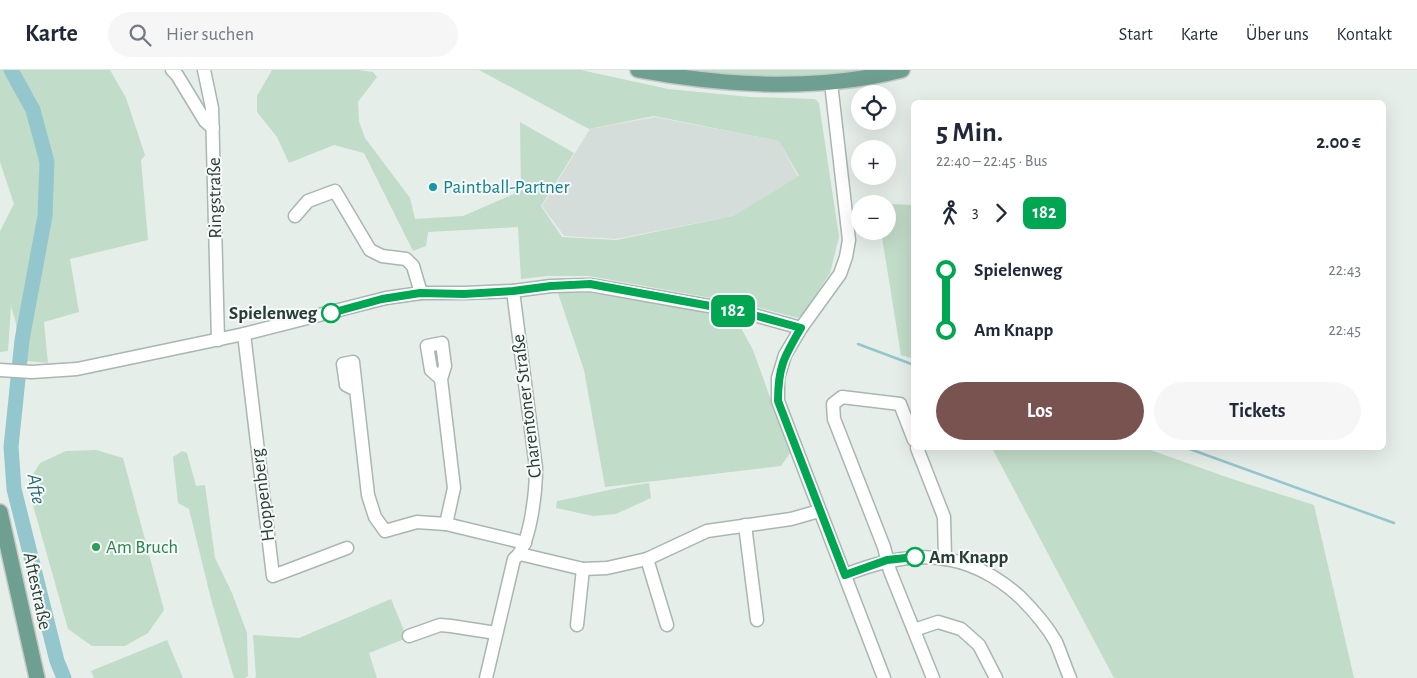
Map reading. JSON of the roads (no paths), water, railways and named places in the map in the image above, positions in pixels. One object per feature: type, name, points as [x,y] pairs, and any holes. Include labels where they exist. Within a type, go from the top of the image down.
[{"type":"main road","points":[[638,70],[670,76],[746,84],[831,83],[902,70]]},
{"type":"main road","name":"Aftestraße","points":[[0,512],[37,678]]},
{"type":"street","points":[[172,70],[205,121],[214,128]]},
{"type":"street","name":"Ringstraße","points":[[204,70],[214,128],[218,340]]},
{"type":"street","points":[[831,83],[849,240],[846,258],[840,274],[801,328],[785,355],[778,378],[778,401],[884,678]]},
{"type":"street","points":[[295,216],[308,201],[335,191],[370,250],[382,256],[406,259],[414,266],[420,293]]},
{"type":"street","points":[[0,370],[32,372],[77,370],[244,334],[333,313],[382,299],[420,293],[464,294],[551,286],[590,284],[743,312],[801,328]]},
{"type":"street","name":"Charentoner Straße","points":[[486,678],[514,558],[522,548],[536,487],[536,468],[513,291]]},
{"type":"street","name":"Hoppenberg","points":[[244,334],[273,576],[347,548]]},
{"type":"street","points":[[441,379],[454,488],[446,524]]},
{"type":"street","points":[[356,390],[368,495],[374,517],[385,531],[417,522],[446,524],[583,569],[607,568],[647,559],[707,530],[792,519],[819,511]]},
{"type":"street","points":[[911,432],[900,404],[842,397],[833,404],[834,420],[884,547],[890,572],[933,678]]},
{"type":"street","points":[[918,450],[944,517],[946,559]]},
{"type":"street","points":[[745,525],[757,620]]},
{"type":"street","points":[[845,575],[887,560],[909,557],[946,559],[965,564],[991,575],[1010,588],[1041,621],[1056,642],[1070,678]]},
{"type":"street","points":[[647,559],[667,625]]},
{"type":"street","points":[[577,625],[583,569]]},
{"type":"street","points":[[914,630],[938,622],[961,629],[979,645],[996,678]]},
{"type":"street","points":[[409,636],[440,626],[451,626],[496,634]]},
{"type":"waterway","name":"Afte","points":[[11,70],[33,110],[47,162],[45,216],[22,340],[11,447],[14,489],[57,661],[64,678]]},
{"type":"waterway","points":[[858,344],[911,364]]},
{"type":"waterway","points":[[1193,450],[1394,523]]},
{"type":"place","name":"Paintball-Partner","points":[[433,187]]},
{"type":"place","name":"Spielenweg","points":[[331,313]]},
{"type":"place","name":"Am Bruch","points":[[96,547]]},
{"type":"place","name":"Am Knapp","points":[[915,557]]}]
